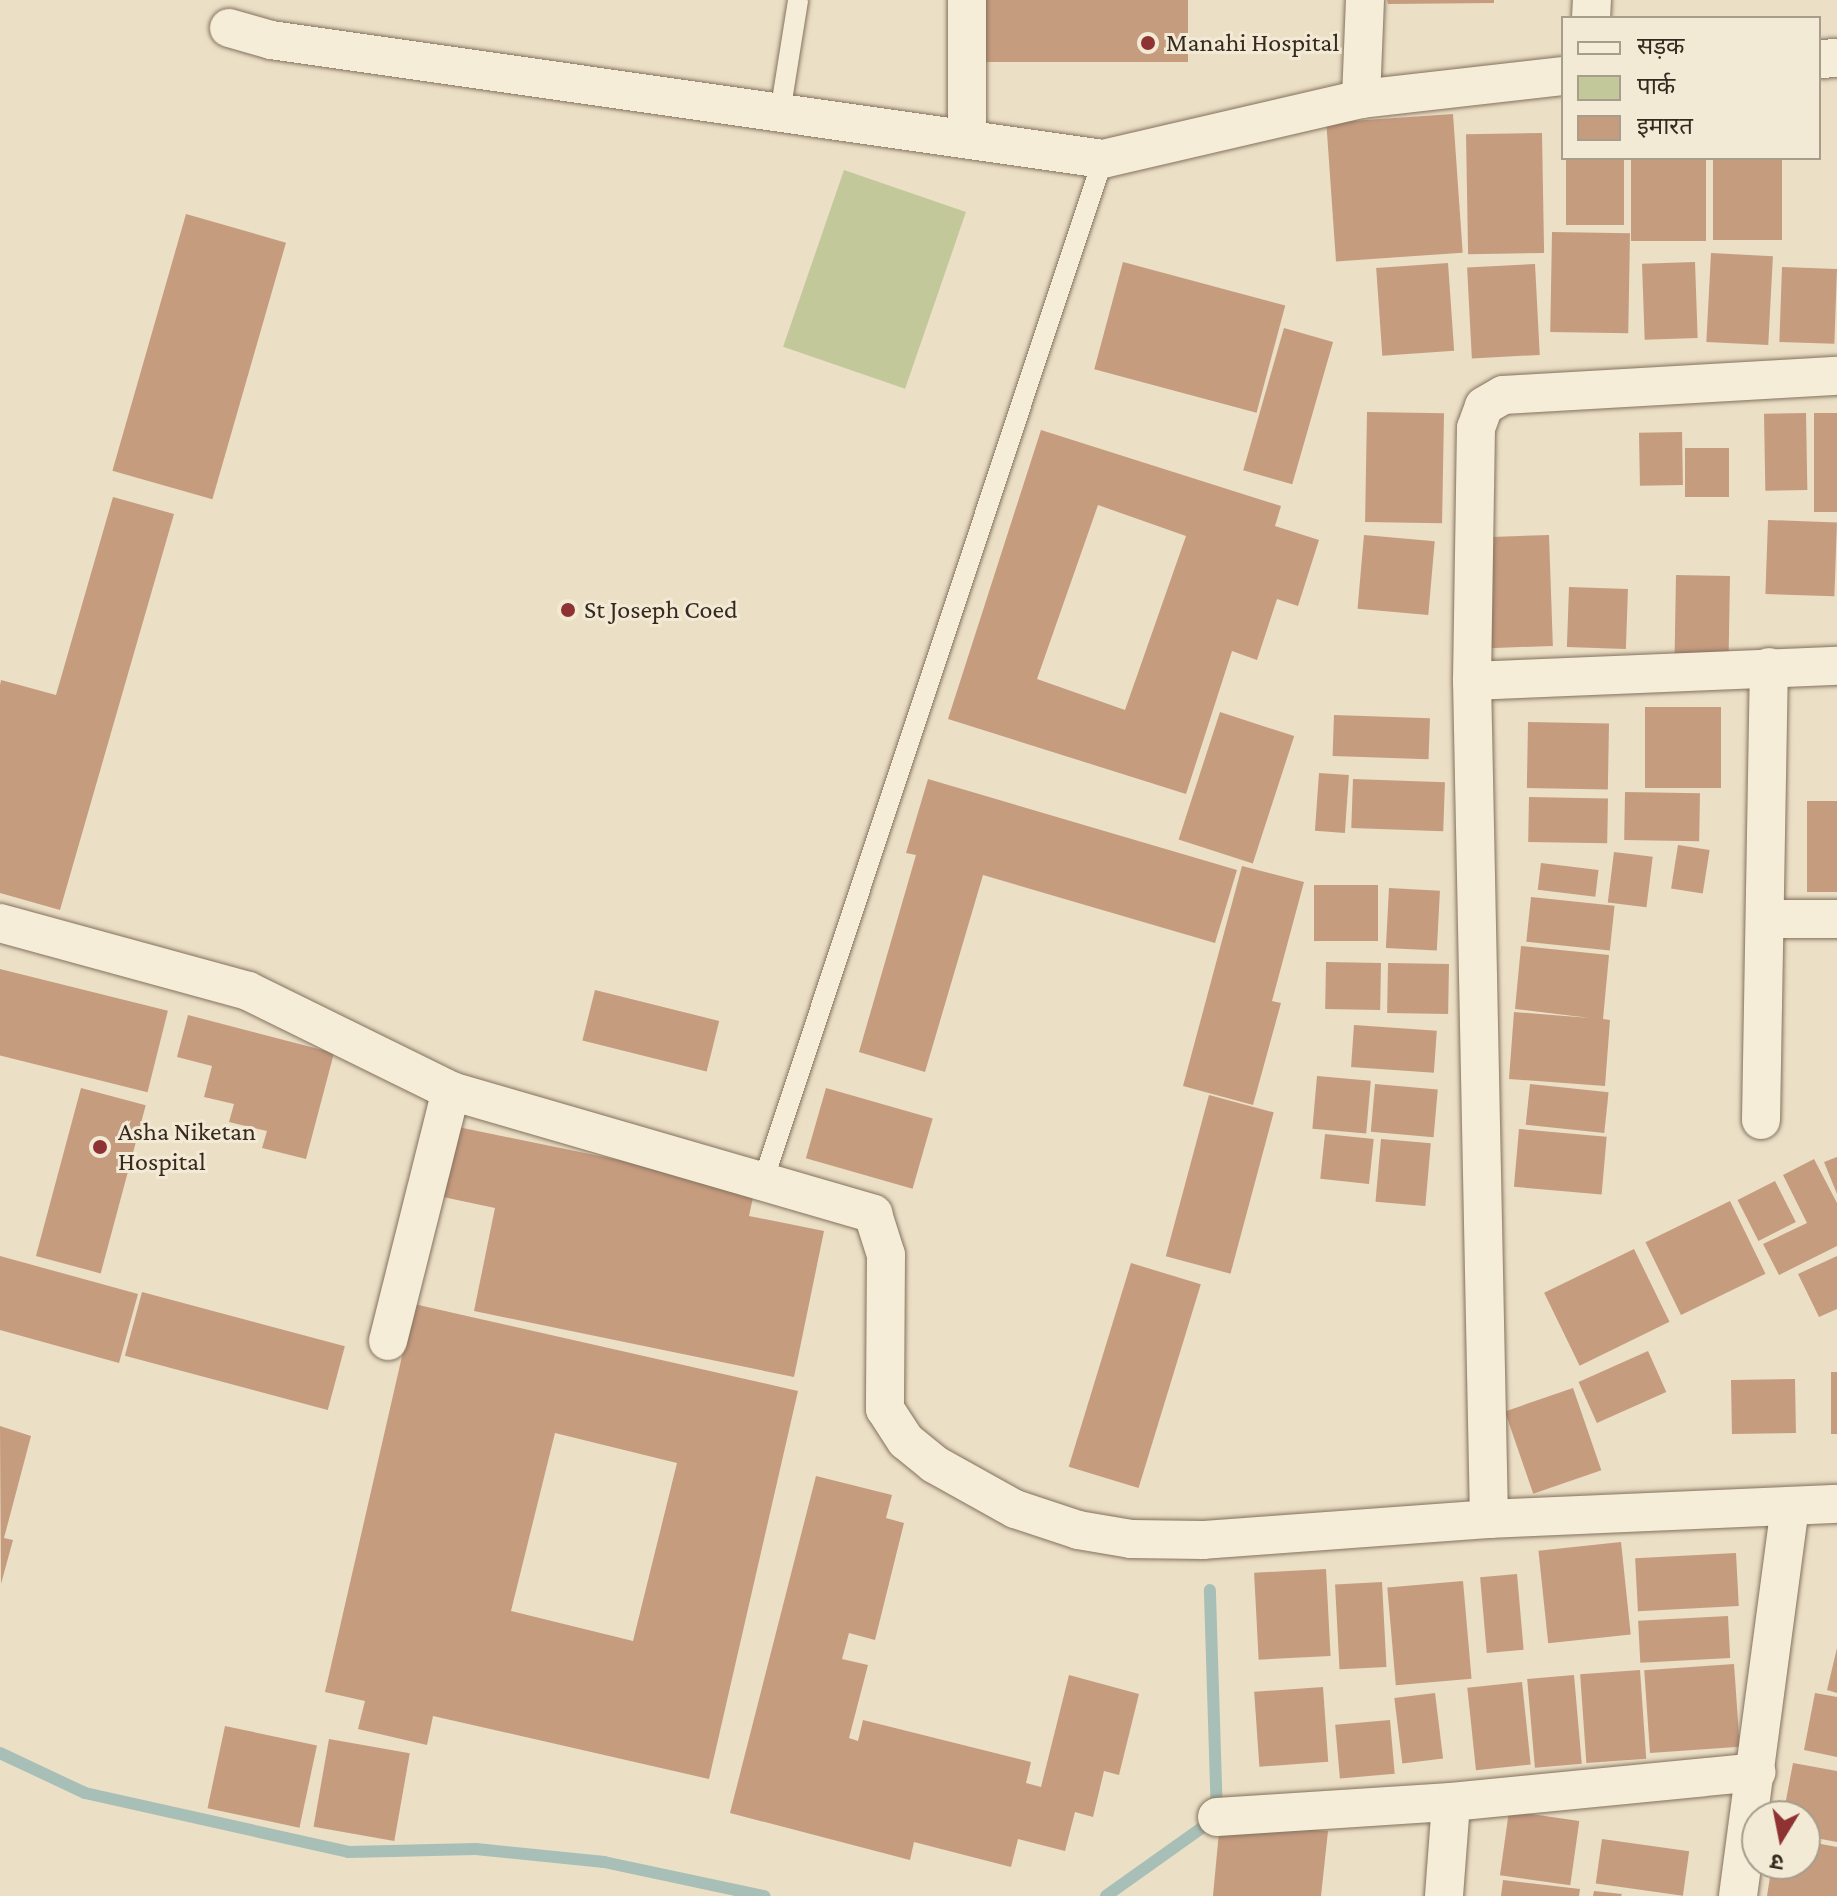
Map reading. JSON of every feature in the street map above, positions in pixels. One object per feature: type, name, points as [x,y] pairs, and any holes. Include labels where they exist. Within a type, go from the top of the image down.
[{"type":"street","points":[[967,0],[967,139]]},
{"type":"street","points":[[1361,99],[1365,0]]},
{"type":"street","points":[[229,28],[271,40],[1103,159],[1361,99],[1561,76]]},
{"type":"street","points":[[1489,1519],[1472,681],[1476,428],[1484,406],[1503,395],[1837,376]]},
{"type":"street","points":[[1472,681],[1837,666]]},
{"type":"street","points":[[1761,1120],[1767,919],[1769,667]]},
{"type":"street","points":[[1767,919],[1837,919]]},
{"type":"street","points":[[0,923],[248,991],[451,1091],[873,1214],[886,1255],[885,1409],[906,1441],[934,1464],[1015,1509],[1078,1530],[1131,1539],[1203,1540],[1489,1519],[1837,1504]]},
{"type":"street","points":[[388,1341],[451,1091]]},
{"type":"street","points":[[1738,1896],[1757,1772],[1790,1506]]},
{"type":"street","points":[[1217,1817],[1451,1802],[1757,1772]]},
{"type":"street","points":[[1444,1896],[1451,1802]]},
{"type":"lane","points":[[780,113],[798,0]]},
{"type":"lane","points":[[763,1181],[1103,159]]},
{"type":"green space","points":[[844,170],[966,212],[905,389],[783,347]]},
{"type":"building","points":[[986,0],[1188,0],[1188,62],[986,62]]},
{"type":"building","points":[[1387,0],[1494,0],[1494,3],[1388,4]]},
{"type":"building","points":[[1453,114],[1463,253],[1336,262],[1326,123]]},
{"type":"building","points":[[1542,133],[1544,253],[1468,254],[1466,134]]},
{"type":"building","points":[[1566,160],[1624,160],[1624,225],[1566,225]]},
{"type":"building","points":[[1631,160],[1706,160],[1706,241],[1631,241]]},
{"type":"building","points":[[1713,160],[1782,160],[1782,240],[1713,240]]},
{"type":"building","points":[[186,214],[286,243],[212,499],[112,471]]},
{"type":"building","points":[[1552,232],[1630,233],[1628,333],[1550,332]]},
{"type":"building","points":[[1711,253],[1773,256],[1768,345],[1706,342]]},
{"type":"building","points":[[1123,262],[1285,305],[1257,413],[1094,369]]},
{"type":"building","points":[[1695,262],[1698,338],[1645,340],[1642,264]]},
{"type":"building","points":[[1448,263],[1454,351],[1382,356],[1376,268]]},
{"type":"building","points":[[1535,264],[1540,355],[1472,358],[1467,268]]},
{"type":"building","points":[[1782,267],[1837,269],[1834,344],[1779,342]]},
{"type":"building","points":[[1284,328],[1333,342],[1292,484],[1243,470]]},
{"type":"building","points":[[1367,412],[1444,413],[1442,523],[1365,522]]},
{"type":"building","points":[[1806,413],[1807,490],[1765,491],[1764,414]]},
{"type":"building","points":[[1814,413],[1837,413],[1837,512],[1814,512]]},
{"type":"building","points":[[1041,430],[1281,506],[1275,526],[1319,540],[1298,606],[1277,599],[1257,660],[1232,651],[1186,794],[948,719]],"holes":[[[1098,505],[1186,536],[1125,710],[1037,679]]]},
{"type":"building","points":[[1682,432],[1683,485],[1640,486],[1639,433]]},
{"type":"building","points":[[1685,448],[1729,448],[1729,497],[1685,497]]},
{"type":"building","points":[[113,497],[174,514],[60,910],[0,893],[0,685],[1,680],[56,695]]},
{"type":"building","points":[[1768,520],[1837,522],[1834,596],[1765,594]]},
{"type":"building","points":[[1364,535],[1435,541],[1428,615],[1358,609]]},
{"type":"building","points":[[1549,535],[1553,646],[1488,648],[1484,537]]},
{"type":"building","points":[[1676,575],[1730,576],[1729,654],[1675,653]]},
{"type":"building","points":[[1569,587],[1628,589],[1626,649],[1567,647]]},
{"type":"building","points":[[1645,707],[1721,707],[1721,788],[1645,788]]},
{"type":"building","points":[[1220,712],[1294,736],[1253,864],[1179,839]]},
{"type":"building","points":[[1334,715],[1430,718],[1429,759],[1333,756]]},
{"type":"building","points":[[1528,722],[1609,723],[1608,789],[1527,788]]},
{"type":"building","points":[[1319,773],[1349,775],[1345,833],[1315,831]]},
{"type":"building","points":[[928,779],[1237,870],[1215,943],[983,875],[925,1072],[859,1052],[916,855],[906,853]]},
{"type":"building","points":[[1353,779],[1445,782],[1443,831],[1351,828]]},
{"type":"building","points":[[1625,792],[1700,793],[1699,841],[1624,840]]},
{"type":"building","points":[[1529,797],[1608,798],[1607,843],[1528,842]]},
{"type":"building","points":[[1807,801],[1837,801],[1837,892],[1807,892]]},
{"type":"building","points":[[1678,845],[1710,850],[1703,893],[1671,888]]},
{"type":"building","points":[[1614,852],[1653,857],[1646,907],[1608,903]]},
{"type":"building","points":[[1541,863],[1599,870],[1595,897],[1538,890]]},
{"type":"building","points":[[1242,866],[1304,882],[1272,1001],[1281,1003],[1253,1105],[1183,1086]]},
{"type":"building","points":[[1314,885],[1378,885],[1378,941],[1314,941]]},
{"type":"building","points":[[1389,888],[1440,891],[1437,951],[1386,948]]},
{"type":"building","points":[[1531,897],[1615,906],[1610,951],[1526,942]]},
{"type":"building","points":[[1521,946],[1609,955],[1603,1019],[1610,1020],[1605,1086],[1509,1079],[1514,1012],[1590,1018],[1515,1009]]},
{"type":"building","points":[[1326,962],[1381,963],[1380,1010],[1325,1009]]},
{"type":"building","points":[[1388,963],[1449,964],[1448,1014],[1387,1013]]},
{"type":"building","points":[[0,969],[168,1011],[148,1092],[0,1056]]},
{"type":"building","points":[[595,990],[719,1021],[707,1071],[582,1040]]},
{"type":"building","points":[[188,1015],[334,1053],[306,1159],[262,1148],[267,1131],[229,1122],[234,1104],[204,1097],[212,1066],[177,1057]]},
{"type":"building","points":[[1354,1025],[1437,1031],[1434,1073],[1351,1067]]},
{"type":"building","points":[[1317,1076],[1371,1081],[1366,1134],[1312,1129]]},
{"type":"building","points":[[1375,1084],[1438,1089],[1434,1137],[1371,1132]]},
{"type":"building","points":[[1530,1084],[1609,1092],[1604,1133],[1526,1125]]},
{"type":"building","points":[[81,1088],[146,1105],[101,1273],[36,1256]]},
{"type":"building","points":[[826,1088],[933,1119],[913,1189],[806,1158]]},
{"type":"building","points":[[1209,1095],[1274,1112],[1230,1274],[1166,1256]]},
{"type":"building","points":[[458,1127],[755,1188],[749,1216],[824,1231],[794,1377],[474,1311],[495,1208],[443,1197]]},
{"type":"building","points":[[1519,1129],[1607,1137],[1602,1194],[1514,1187]]},
{"type":"building","points":[[1325,1134],[1374,1139],[1369,1184],[1320,1179]]},
{"type":"building","points":[[1381,1139],[1431,1143],[1425,1206],[1376,1202]]},
{"type":"building","points":[[1837,1157],[1837,1194],[1824,1162]]},
{"type":"building","points":[[1814,1159],[1837,1203],[1837,1246],[1779,1275],[1763,1244],[1807,1223],[1783,1175]]},
{"type":"building","points":[[1775,1181],[1796,1222],[1758,1241],[1738,1200]]},
{"type":"building","points":[[1730,1201],[1766,1274],[1681,1315],[1646,1242]]},
{"type":"building","points":[[1634,1249],[1670,1322],[1580,1366],[1544,1293]]},
{"type":"building","points":[[0,1256],[138,1294],[119,1363],[0,1330]]},
{"type":"building","points":[[1837,1256],[1837,1309],[1819,1317],[1798,1274]]},
{"type":"building","points":[[1131,1263],[1201,1284],[1139,1488],[1069,1467]]},
{"type":"building","points":[[142,1292],[345,1346],[328,1410],[125,1356]]},
{"type":"building","points":[[414,1304],[798,1391],[709,1779],[433,1716],[427,1745],[358,1729],[365,1701],[325,1692]],"holes":[[[555,1433],[677,1463],[633,1641],[511,1611]]]},
{"type":"building","points":[[1648,1351],[1666,1392],[1597,1423],[1579,1382]]},
{"type":"building","points":[[1831,1372],[1837,1372],[1837,1434],[1831,1434]]},
{"type":"building","points":[[1795,1379],[1796,1433],[1732,1434],[1731,1380]]},
{"type":"building","points":[[1573,1388],[1601,1470],[1533,1494],[1505,1411]]},
{"type":"building","points":[[0,1426],[31,1436],[4,1538],[13,1540],[1,1584]]},
{"type":"building","points":[[816,1476],[892,1495],[886,1518],[904,1523],[875,1640],[849,1633],[842,1659],[868,1665],[849,1738],[858,1741],[863,1720],[1031,1762],[1026,1783],[1041,1787],[1069,1675],[1139,1694],[1119,1775],[1104,1771],[1093,1817],[1075,1812],[1065,1851],[1018,1839],[1011,1867],[914,1842],[910,1860],[730,1813]]},
{"type":"building","points":[[1621,1542],[1631,1634],[1548,1643],[1538,1551]]},
{"type":"building","points":[[1736,1553],[1739,1606],[1638,1611],[1635,1558]]},
{"type":"building","points":[[1326,1569],[1331,1656],[1259,1660],[1254,1573]]},
{"type":"building","points":[[1517,1574],[1524,1650],[1487,1653],[1480,1577]]},
{"type":"building","points":[[1463,1581],[1472,1679],[1396,1685],[1387,1588]]},
{"type":"building","points":[[1382,1582],[1386,1667],[1340,1669],[1335,1584]]},
{"type":"building","points":[[1728,1616],[1730,1658],[1640,1663],[1638,1621]]},
{"type":"building","points":[[1837,1648],[1837,1693],[1827,1690]]},
{"type":"building","points":[[1734,1664],[1740,1747],[1650,1753],[1644,1670]]},
{"type":"building","points":[[1640,1670],[1646,1759],[1586,1763],[1580,1674]]},
{"type":"building","points":[[1574,1675],[1582,1764],[1535,1768],[1527,1679]]},
{"type":"building","points":[[1522,1682],[1531,1765],[1476,1770],[1467,1688]]},
{"type":"building","points":[[1323,1687],[1328,1762],[1259,1767],[1254,1692]]},
{"type":"building","points":[[1435,1693],[1443,1759],[1402,1764],[1394,1698]]},
{"type":"building","points":[[1815,1693],[1837,1697],[1837,1757],[1804,1750]]},
{"type":"building","points":[[1390,1720],[1395,1774],[1340,1779],[1335,1725]]},
{"type":"building","points":[[225,1726],[317,1746],[299,1828],[208,1808]]},
{"type":"building","points":[[329,1739],[410,1753],[394,1841],[314,1827]]},
{"type":"building","points":[[1793,1763],[1837,1771],[1837,1842],[1821,1839],[1821,1800],[1786,1800]]},
{"type":"building","points":[[1509,1811],[1579,1821],[1570,1885],[1500,1875]]},
{"type":"building","points":[[1220,1821],[1328,1831],[1321,1896],[1213,1896]]},
{"type":"building","points":[[1602,1839],[1689,1851],[1683,1896],[1596,1884]]},
{"type":"building","points":[[1821,1844],[1837,1847],[1837,1896],[1767,1896],[1770,1880],[1821,1880]]},
{"type":"building","points":[[1503,1880],[1580,1889],[1579,1896],[1501,1896]]},
{"type":"building","points":[[1594,1891],[1622,1894],[1593,1896]]},
{"type":"waterway","points":[[1106,1896],[1217,1817],[1210,1590]]},
{"type":"waterway","points":[[0,1753],[85,1793],[348,1852],[476,1849],[604,1862],[764,1896]]},
{"type":"place","name":"Manahi Hospital","points":[[1148,43]]},
{"type":"place","name":"St Joseph Coed","points":[[568,610]]},
{"type":"place","name":"Asha Niketan Hospital","points":[[100,1147]]}]
